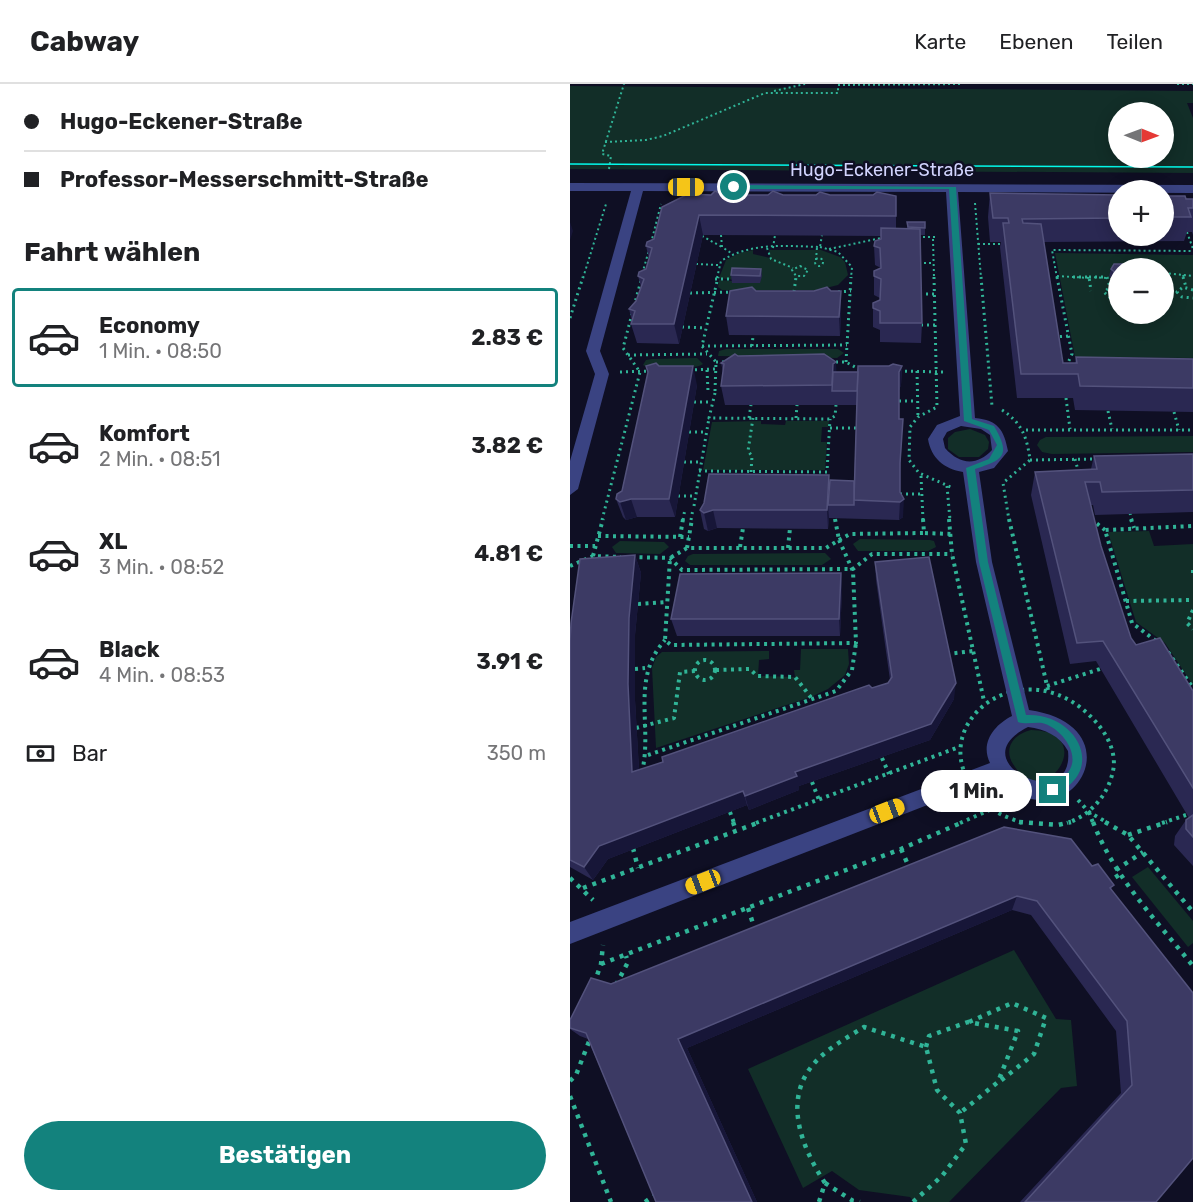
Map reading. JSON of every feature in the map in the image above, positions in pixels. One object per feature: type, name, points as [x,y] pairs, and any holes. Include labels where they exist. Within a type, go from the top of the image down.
[{"type":"street","name":"Hugo-Eckener-Straße","points":[[570,187],[1193,189]]},
{"type":"street","points":[[570,489],[602,374],[593,351],[638,187]]},
{"type":"street","points":[[952,187],[968,421]]},
{"type":"street","points":[[968,421],[992,428],[1001,445],[1000,451],[992,461],[970,468],[945,460],[937,451],[935,441],[946,426],[968,421]]},
{"type":"street","points":[[970,468],[984,562],[1022,719]]},
{"type":"street","points":[[1040,718],[1064,730],[1075,746],[1077,764],[1064,784],[1041,791],[1017,785],[1000,768],[996,757],[1000,735],[1006,727],[1022,719],[1040,718]]},
{"type":"street","points":[[570,933],[1000,768]]},
{"type":"path","points":[[611,174],[613,169],[607,169],[611,156],[602,154],[624,84]]},
{"type":"path","points":[[605,142],[646,140],[663,136],[765,93],[805,84]]},
{"type":"path","points":[[765,93],[838,93],[838,85],[963,86],[963,84]]},
{"type":"path","points":[[1177,84],[1193,84]]},
{"type":"path","points":[[593,556],[640,372],[623,348],[663,197]]},
{"type":"path","points":[[570,318],[608,198]]},
{"type":"path","points":[[975,199],[991,406],[1013,417],[1026,430],[1030,460]]},
{"type":"path","points":[[933,228],[937,406],[918,417],[910,428],[909,460],[921,475],[954,488]]},
{"type":"path","points":[[1046,247],[1052,250],[1193,250],[1187,232]]},
{"type":"path","points":[[720,235],[722,247]]},
{"type":"path","points":[[773,248],[775,235]]},
{"type":"path","points":[[767,248],[766,252],[771,259],[793,268],[807,268],[816,262],[822,235]]},
{"type":"path","points":[[702,236],[731,254]]},
{"type":"path","points":[[829,249],[853,245],[873,236],[893,237]]},
{"type":"path","points":[[913,237],[933,237]]},
{"type":"path","points":[[1050,240],[1072,354],[1063,374]]},
{"type":"path","points":[[1101,241],[1102,250]]},
{"type":"path","points":[[956,245],[1005,244]]},
{"type":"path","points":[[1156,246],[1157,251]]},
{"type":"path","points":[[738,362],[716,362],[707,354],[702,345],[718,265],[731,254],[748,249],[818,248],[838,252],[850,263],[851,291],[846,362]]},
{"type":"path","points":[[920,263],[934,264]]},
{"type":"path","points":[[696,264],[718,265]]},
{"type":"path","points":[[1048,267],[1055,267]]},
{"type":"path","points":[[793,268],[794,292]]},
{"type":"path","points":[[795,276],[806,274],[807,268]]},
{"type":"path","points":[[1174,274],[1193,276]]},
{"type":"path","points":[[1183,275],[1186,287]]},
{"type":"path","points":[[1057,276],[1107,277],[1108,280]]},
{"type":"path","points":[[1089,277],[1091,291]]},
{"type":"path","points":[[715,279],[732,279]]},
{"type":"path","points":[[1193,290],[1186,287],[1180,288],[1177,292],[1182,297],[1193,298]]},
{"type":"path","points":[[828,292],[851,291]]},
{"type":"path","points":[[690,293],[736,292]]},
{"type":"path","points":[[783,292],[806,292]]},
{"type":"path","points":[[920,294],[934,294]]},
{"type":"path","points":[[1053,301],[1062,301]]},
{"type":"path","points":[[921,326],[935,326]]},
{"type":"path","points":[[682,327],[706,328]]},
{"type":"path","points":[[752,346],[753,336]]},
{"type":"path","points":[[815,345],[816,336]]},
{"type":"path","points":[[1050,337],[1068,336]]},
{"type":"path","points":[[702,345],[847,345]]},
{"type":"path","points":[[628,355],[707,354]]},
{"type":"path","points":[[1069,360],[1080,360]]},
{"type":"path","points":[[687,548],[715,392],[716,362]]},
{"type":"path","points":[[822,362],[846,362],[858,371],[870,371]]},
{"type":"path","points":[[706,402],[707,369]]},
{"type":"path","points":[[685,370],[716,369]]},
{"type":"path","points":[[640,372],[663,371]]},
{"type":"path","points":[[893,371],[936,372]]},
{"type":"path","points":[[917,372],[918,417]]},
{"type":"path","points":[[1066,398],[1070,429]]},
{"type":"path","points":[[899,401],[917,401]]},
{"type":"path","points":[[694,402],[712,402]]},
{"type":"path","points":[[751,405],[748,451],[752,456],[751,471]]},
{"type":"path","points":[[796,418],[797,405]]},
{"type":"path","points":[[709,418],[830,418],[835,416],[836,405]]},
{"type":"path","points":[[1108,411],[1112,429]]},
{"type":"path","points":[[1174,412],[1179,430]]},
{"type":"path","points":[[699,471],[827,472],[830,418]]},
{"type":"path","points":[[899,427],[910,428]]},
{"type":"path","points":[[830,428],[858,428]]},
{"type":"path","points":[[1026,430],[1193,430]]},
{"type":"path","points":[[689,432],[706,432]]},
{"type":"path","points":[[749,445],[754,445]]},
{"type":"path","points":[[1076,459],[1080,481]]},
{"type":"path","points":[[1048,688],[1015,552],[1003,483],[1030,460],[1099,459]]},
{"type":"path","points":[[899,460],[909,460]]},
{"type":"path","points":[[684,462],[701,462]]},
{"type":"path","points":[[921,475],[924,533]]},
{"type":"path","points":[[947,486],[952,554],[984,701]]},
{"type":"path","points":[[900,494],[922,494]]},
{"type":"path","points":[[678,496],[695,496]]},
{"type":"path","points":[[680,537],[687,496]]},
{"type":"path","points":[[1087,513],[1088,517],[1105,530],[1132,623],[1158,643]]},
{"type":"path","points":[[1130,513],[1134,528]]},
{"type":"path","points":[[648,755],[813,700],[836,691],[849,681],[853,671],[856,644],[853,569],[837,541],[835,518]]},
{"type":"path","points":[[1105,530],[1193,526]]},
{"type":"path","points":[[740,547],[743,528]]},
{"type":"path","points":[[788,548],[790,528]]},
{"type":"path","points":[[570,566],[593,556],[670,558],[687,548],[825,548],[850,534],[951,534]]},
{"type":"path","points":[[598,536],[689,537]]},
{"type":"path","points":[[570,546],[595,546]]},
{"type":"path","points":[[670,558],[682,570],[853,569],[872,554],[952,554]]},
{"type":"path","points":[[665,640],[670,558]]},
{"type":"path","points":[[1106,571],[1116,570]]},
{"type":"path","points":[[1193,570],[1193,575]]},
{"type":"path","points":[[1126,602],[1193,600]]},
{"type":"path","points":[[639,604],[666,602]]},
{"type":"path","points":[[1193,610],[1187,623],[1193,629]]},
{"type":"path","points":[[1121,624],[1132,623]]},
{"type":"path","points":[[718,644],[719,636]]},
{"type":"path","points":[[798,644],[799,636]]},
{"type":"path","points":[[665,640],[671,645],[856,644]]},
{"type":"path","points":[[639,778],[648,755],[645,668],[653,649],[665,640]]},
{"type":"path","points":[[1157,653],[1167,650],[1193,688]]},
{"type":"path","points":[[944,654],[973,651]]},
{"type":"path","points":[[706,662],[712,663],[716,670],[711,678],[703,679],[697,677],[695,671],[697,666],[706,662]]},
{"type":"path","points":[[635,669],[645,668]]},
{"type":"path","points":[[716,670],[750,669],[757,676],[795,677],[813,700]]},
{"type":"path","points":[[1048,688],[1067,696],[1088,710],[1104,729],[1112,751],[1113,774],[1105,795],[1089,812],[1061,825],[1021,824],[992,809],[977,796],[966,780],[959,747],[966,723],[984,701],[1014,689],[1048,688],[1100,669]]},
{"type":"path","points":[[636,728],[647,727],[674,718],[680,672],[695,671]]},
{"type":"path","points":[[1179,687],[1191,683]]},
{"type":"path","points":[[583,888],[959,747]]},
{"type":"path","points":[[882,758],[889,774]]},
{"type":"path","points":[[812,782],[819,800]]},
{"type":"path","points":[[601,964],[901,849],[992,809]]},
{"type":"path","points":[[730,812],[736,831]]},
{"type":"path","points":[[1089,812],[1128,835],[1193,912]]},
{"type":"path","points":[[1089,812],[1102,846],[1117,872],[1191,959],[1193,966]]},
{"type":"path","points":[[1128,835],[1186,815]]},
{"type":"path","points":[[633,848],[638,868]]},
{"type":"path","points":[[901,849],[914,876]]},
{"type":"path","points":[[1105,884],[1143,852]]},
{"type":"path","points":[[748,908],[759,939]]},
{"type":"path","points":[[612,992],[628,962],[626,956]]},
{"type":"path","points":[[913,1202],[930,1189],[955,1161],[966,1144],[960,1113],[936,1090],[926,1047],[929,1036],[1012,1003],[1046,1018],[1034,1054],[960,1113]]},
{"type":"path","points":[[968,1022],[1018,1031],[998,1082]]},
{"type":"path","points":[[860,1202],[853,1201],[825,1183],[808,1158],[798,1115],[799,1091],[808,1071],[824,1055],[864,1028],[926,1047]]},
{"type":"path","points":[[570,1081],[576,1075],[590,1039]]},
{"type":"path","points":[[570,1096],[611,1202]]},
{"type":"path","points":[[819,1202],[825,1183]]},
{"type":"path","points":[[645,1202],[661,1191]]},
{"type":"green space","points":[[570,86],[1193,91],[1193,103],[1187,103],[1193,118],[1193,173],[570,169]]},
{"type":"green space","points":[[753,250],[753,254],[770,258],[769,250],[821,250],[840,257],[845,262],[848,275],[838,285],[818,290],[722,290],[718,287],[719,280],[760,283],[719,278],[726,260],[739,253]]},
{"type":"green space","points":[[1055,253],[1193,255],[1193,358],[1075,357]]},
{"type":"green space","points":[[726,349],[838,349],[844,353],[837,358],[718,356],[719,351]]},
{"type":"green space","points":[[697,358],[703,364],[691,368],[663,369],[643,365],[646,360],[652,359]]},
{"type":"green space","points":[[761,421],[761,424],[785,425],[786,421],[829,421],[828,427],[822,427],[821,442],[827,442],[825,470],[703,470],[712,422]]},
{"type":"green space","points":[[970,429],[985,435],[989,442],[988,449],[979,457],[959,457],[948,449],[948,438],[955,432]]},
{"type":"green space","points":[[1193,436],[1193,452],[1052,454],[1042,452],[1037,445],[1046,437]]},
{"type":"green space","points":[[1149,531],[1154,546],[1193,544],[1193,685],[1165,643],[1136,622],[1108,532]]},
{"type":"green space","points":[[860,539],[930,540],[934,541],[936,547],[928,551],[858,551],[853,544]]},
{"type":"green space","points":[[620,541],[664,542],[669,547],[660,554],[616,553],[612,547]]},
{"type":"green space","points":[[825,553],[831,559],[822,565],[690,565],[685,561],[693,554]]},
{"type":"green space","points":[[801,649],[848,649],[849,664],[845,675],[828,689],[811,697],[656,748],[652,668],[656,657],[662,652],[769,651],[769,659],[759,660],[758,676],[795,677],[794,670],[800,670]]},
{"type":"green space","points":[[1031,730],[1052,734],[1062,743],[1064,755],[1060,767],[1051,776],[1039,781],[1026,778],[1013,764],[1009,752],[1015,738]]},
{"type":"green space","points":[[1148,867],[1193,921],[1193,943],[1188,947],[1132,877]]},
{"type":"green space","points":[[1014,950],[1056,1019],[1071,1020],[1077,1086],[1061,1088],[949,1202],[914,1202],[910,1197],[859,1190],[832,1171],[803,1188],[748,1069]]},
{"type":"building","points":[[715,191],[725,195],[768,195],[773,191],[783,195],[816,195],[820,192],[830,195],[873,195],[877,192],[896,196],[896,216],[699,215],[674,324],[631,324],[635,311],[629,309],[636,301],[644,279],[638,276],[639,272],[646,269],[652,248],[646,246],[647,242],[654,239],[662,207],[688,194],[711,195]]},
{"type":"building","points":[[990,193],[1108,195],[1108,218],[1022,219],[1023,223],[1041,224],[1063,363],[1077,363],[1076,357],[1193,359],[1193,388],[1080,386],[1078,374],[1021,374],[1003,223],[1009,223],[1008,218],[993,218]]},
{"type":"building","points":[[1174,196],[1193,199],[1193,208],[1188,208],[1191,217],[1174,217]]},
{"type":"building","points":[[907,222],[925,222],[925,228],[908,227]]},
{"type":"building","points":[[881,228],[920,229],[922,323],[880,323],[880,311],[873,308],[873,303],[880,300],[881,279],[874,276],[874,271],[881,268],[880,248],[874,246],[875,241],[881,239]]},
{"type":"building","points":[[732,268],[761,269],[760,276],[731,275]]},
{"type":"building","points":[[752,287],[756,291],[814,291],[827,287],[831,291],[841,291],[839,317],[726,316],[730,291]]},
{"type":"building","points":[[735,354],[738,356],[824,354],[836,362],[833,364],[832,385],[721,386],[724,364],[721,363]]},
{"type":"building","points":[[656,363],[659,366],[693,366],[669,499],[631,499],[620,502],[616,499],[617,494],[622,491],[648,372],[646,366]]},
{"type":"building","points":[[893,364],[902,366],[899,372],[899,419],[903,419],[900,492],[904,499],[900,502],[854,500],[858,366]]},
{"type":"building","points":[[833,372],[858,372],[857,391],[832,391]]},
{"type":"building","points":[[1193,454],[1193,490],[1102,492],[1100,482],[1085,482],[1101,546],[1131,638],[1136,645],[1160,638],[1193,691],[1193,788],[1103,641],[1077,643],[1035,472],[1097,469],[1094,456]]},
{"type":"building","points":[[709,474],[829,475],[827,510],[713,510],[704,513],[700,510],[704,503]]},
{"type":"building","points":[[830,480],[854,481],[854,505],[828,505]]},
{"type":"building","points":[[635,555],[629,618],[628,684],[632,772],[663,762],[662,757],[869,685],[872,688],[888,683],[892,677],[875,562],[929,557],[956,683],[931,724],[795,772],[797,776],[745,796],[743,791],[599,846],[584,867],[570,860],[570,641],[580,559]]},
{"type":"building","points":[[841,573],[839,619],[671,619],[680,574]]},
{"type":"building","points":[[1193,815],[1193,837],[1186,829],[1186,820]]},
{"type":"building","points":[[1004,827],[1071,839],[1092,866],[1098,864],[1114,885],[1110,888],[1193,993],[1193,1158],[1156,1202],[1025,1202],[1132,1085],[1127,1021],[1037,901],[1017,896],[678,1039],[752,1202],[656,1202],[586,1033],[570,1028],[570,1020],[591,978],[611,984]]},
{"type":"tram line","points":[[570,164],[1193,167]]},
{"type":"route","points":[[734,187],[952,187],[968,421],[985,424],[992,428],[997,433],[1001,445],[1000,451],[992,461],[970,468],[984,562],[1022,719],[1040,718],[1053,722],[1073,740],[1077,752],[1077,764],[1072,775],[1064,784],[1053,790]]}]
